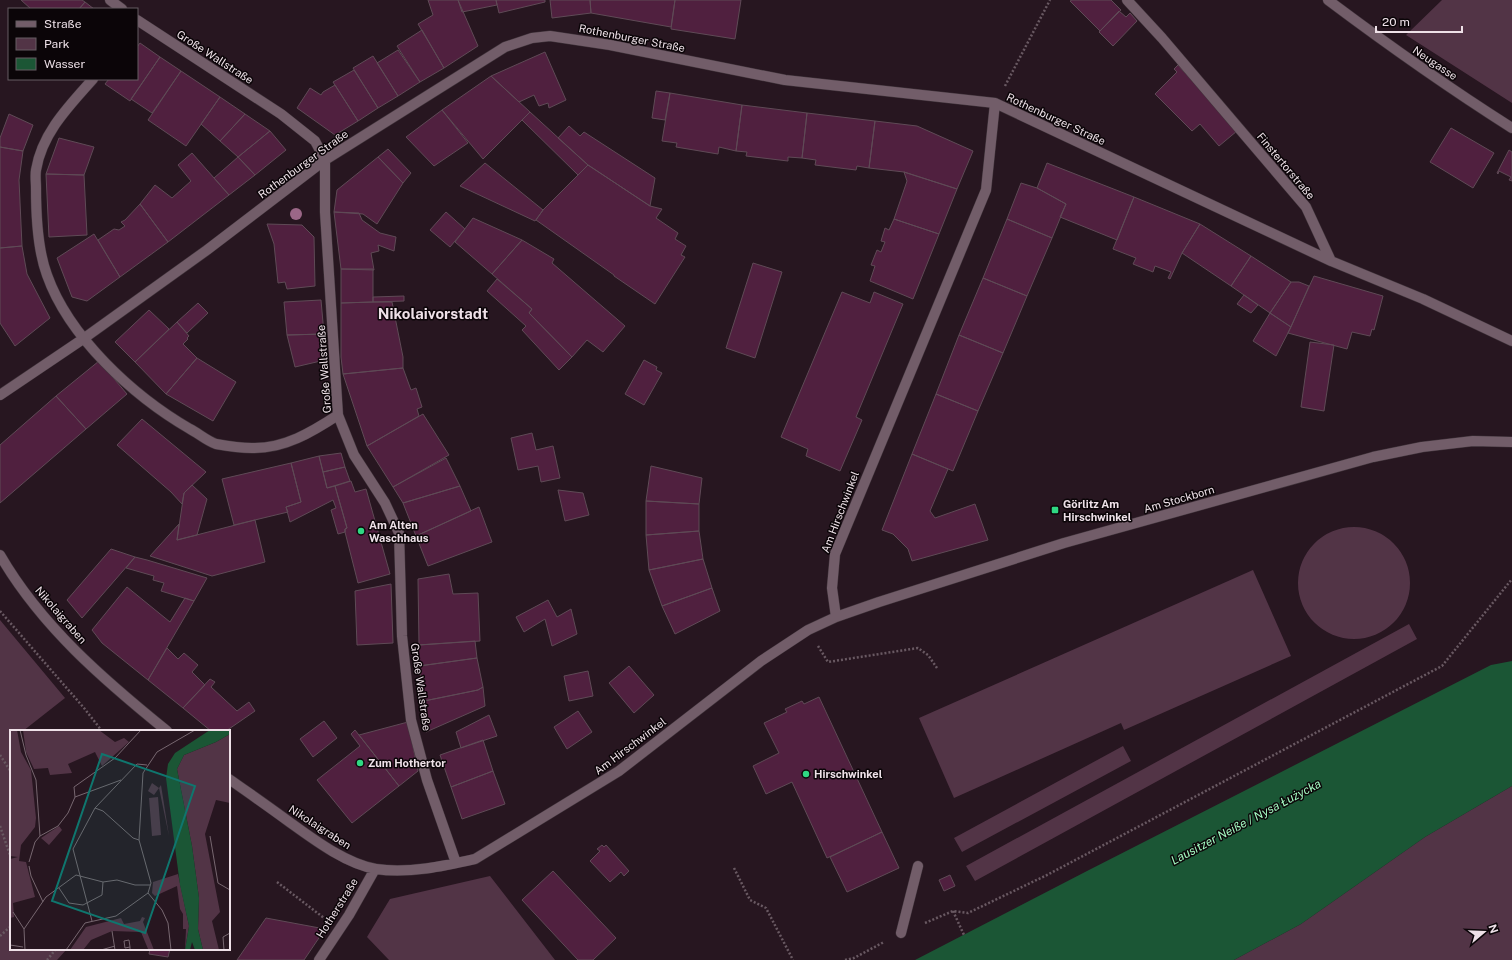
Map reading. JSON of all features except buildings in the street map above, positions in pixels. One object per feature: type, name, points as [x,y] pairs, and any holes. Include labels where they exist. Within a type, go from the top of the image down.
[{"type":"street","points":[[110,0],[121,8]]},
{"type":"street","name":"Finstertorstraße","points":[[1127,0],[1162,38],[1306,207],[1331,261]]},
{"type":"street","name":"Neugasse","points":[[1328,0],[1398,52],[1512,128]]},
{"type":"street","name":"Große Wallstraße","points":[[139,24],[281,114],[315,141],[325,160],[326,212],[338,414],[354,455],[385,503],[399,533],[402,636],[411,720],[426,780],[456,863]]},
{"type":"street","name":"Rothenburger Straße","points":[[0,395],[83,339],[207,250],[325,160],[505,46],[532,38],[550,36],[610,45],[785,80],[995,103],[1331,261]]},
{"type":"street","points":[[92,80],[63,112],[46,139],[36,170],[36,202],[40,244],[46,274],[59,301],[83,339],[134,390],[178,422],[215,443],[251,448],[272,447],[309,433],[338,414]]},
{"type":"street","name":"Am Hirschwinkel","points":[[456,863],[475,859],[619,771],[761,661],[808,630],[836,617],[832,588],[835,554],[986,190],[995,103]]},
{"type":"street","points":[[1331,261],[1423,298],[1512,341]]},
{"type":"street","name":"Am Stockborn","points":[[836,617],[1064,543],[1373,457],[1422,447],[1466,442],[1512,442]]},
{"type":"street","name":"Nikolaigraben","points":[[0,555],[15,580],[63,639],[120,693],[166,730]]},
{"type":"street","name":"Nikolaigraben","points":[[230,780],[308,835],[343,857],[375,869],[405,870],[456,863]]},
{"type":"street","points":[[901,933],[918,866]]},
{"type":"street","name":"Hotherstraße","points":[[318,960],[349,915],[375,869]]},
{"type":"path","points":[[995,103],[1050,0]]},
{"type":"path","points":[[845,960],[854,958],[901,933],[953,911],[968,913],[1047,875],[1442,666],[1512,579]]},
{"type":"path","points":[[0,611],[101,730]]},
{"type":"path","points":[[808,630],[828,662],[918,648],[928,655],[937,668]]},
{"type":"path","points":[[0,755],[10,770]]},
{"type":"path","points":[[0,826],[10,855]]},
{"type":"path","points":[[734,868],[750,900],[766,908],[793,960]]},
{"type":"path","points":[[277,882],[338,929]]},
{"type":"path","points":[[953,911],[964,934]]},
{"type":"path","points":[[0,936],[10,927]]},
{"type":"path","points":[[47,960],[55,950]]},
{"type":"green space","points":[[1442,0],[1512,0],[1512,103],[1406,35]]},
{"type":"green space","points":[[1354,527],[1375,531],[1393,544],[1406,562],[1410,583],[1406,604],[1393,622],[1375,635],[1354,639],[1333,635],[1315,622],[1302,604],[1298,583],[1302,562],[1315,544],[1333,531]]},
{"type":"green space","points":[[1253,570],[1291,656],[1124,730],[1121,723],[954,798],[919,718]]},
{"type":"green space","points":[[0,620],[65,698],[24,730],[10,730],[10,950],[66,950],[57,960],[0,960]]},
{"type":"green space","points":[[1409,624],[1417,639],[975,881],[966,866]]},
{"type":"green space","points":[[1123,746],[1131,761],[962,852],[954,838]]},
{"type":"green space","points":[[1512,786],[1512,960],[1234,960],[1301,924],[1425,837]]},
{"type":"green space","points":[[490,876],[555,960],[389,960],[367,937],[390,899]]},
{"type":"water","name":"Lausitzer Neiße / Nysa Łużycka","points":[[1512,661],[1512,786],[1425,837],[1301,924],[1234,960],[915,960],[1491,665]]},
{"type":"place","name":"Görlitz Am Hirschwinkel","points":[[1055,510]]},
{"type":"place","name":"Am Alten Waschhaus","points":[[361,531]]},
{"type":"place","name":"Zum Hothertor","points":[[360,763]]},
{"type":"place","name":"Hirschwinkel","points":[[806,774]]},
{"type":"district","name":"Nikolaivorstadt","points":[[433,314]]}]
